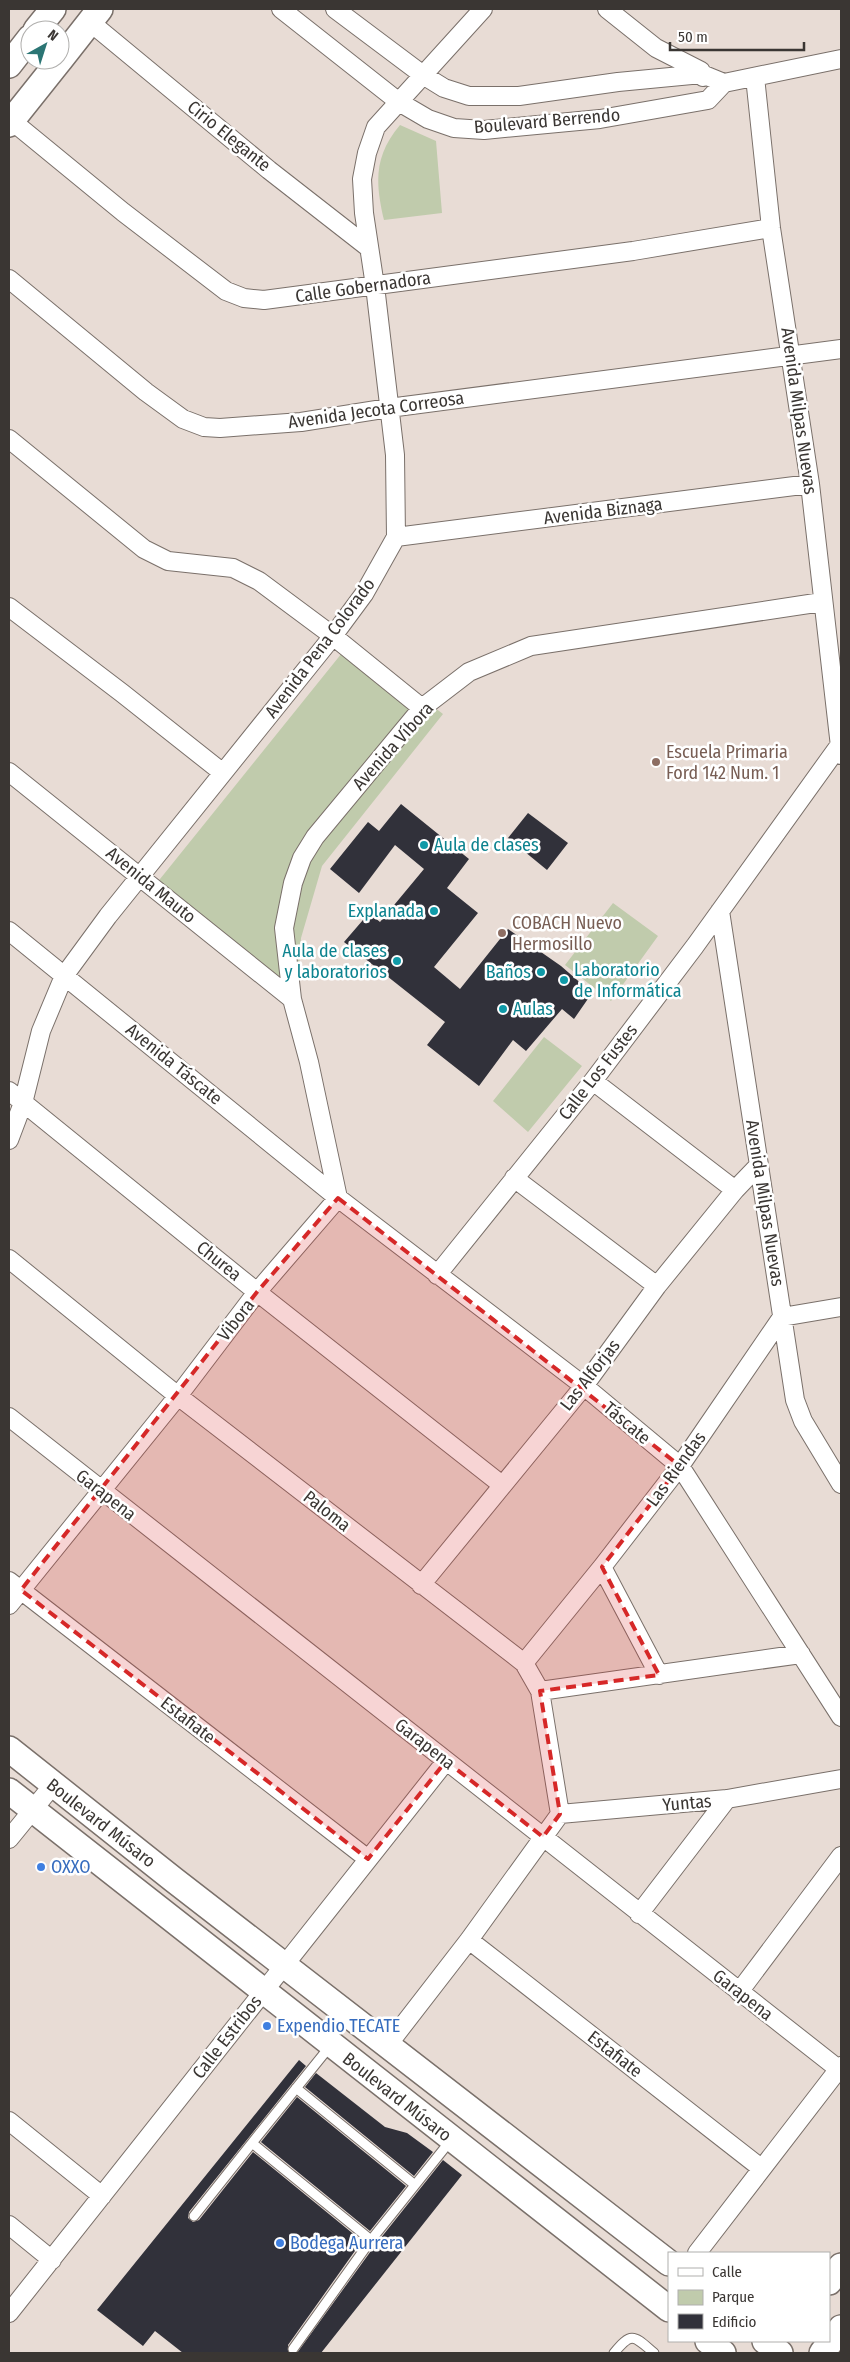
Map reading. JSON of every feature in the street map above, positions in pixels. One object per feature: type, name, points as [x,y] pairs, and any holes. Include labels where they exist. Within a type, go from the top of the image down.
[{"type":"street","points":[[44,20],[53,9]]},
{"type":"street","name":"Boulevard Berrendo","points":[[281,9],[399,102],[428,119],[454,128],[484,130],[600,119],[708,100]]},
{"type":"street","name":"Boulevard Berrendo","points":[[335,9],[422,75],[444,88],[469,96],[519,96],[702,74],[724,83]]},
{"type":"street","points":[[396,537],[395,455],[375,286],[364,212],[362,180],[367,153],[376,127],[484,9]]},
{"type":"street","points":[[607,9],[656,48],[701,71],[708,100]]},
{"type":"street","points":[[70,47],[95,15]]},
{"type":"street","name":"Cirio Elegante","points":[[95,15],[269,170],[369,248]]},
{"type":"street","points":[[9,65],[20,51]]},
{"type":"street","points":[[708,100],[724,83],[841,59]]},
{"type":"street","points":[[10,123],[52,70]]},
{"type":"street","name":"Avenida Milpas Nuevas","points":[[755,77],[771,228],[810,484],[822,602],[841,748]]},
{"type":"street","name":"Calle Gobernadora","points":[[10,123],[226,292],[244,298],[264,300],[375,286],[633,250],[771,228]]},
{"type":"street","name":"Avenida Jecota Correosa","points":[[9,279],[146,392],[183,419],[204,428],[301,422],[389,408],[841,349]]},
{"type":"street","points":[[9,439],[144,549],[168,561],[233,568],[259,580],[333,636],[422,708]]},
{"type":"street","name":"Avenida Biznaga","points":[[396,537],[810,484]]},
{"type":"street","name":"Avenida Pena Colorado","points":[[9,1140],[24,1103],[41,1031],[64,976],[140,876],[333,636],[364,594],[396,537]]},
{"type":"street","name":"Avenida Víbora","points":[[292,999],[284,928],[293,883],[302,858],[315,837],[422,708],[470,672],[531,646],[822,602]]},
{"type":"street","points":[[11,611],[122,693],[222,773]]},
{"type":"street","name":"Calle Los Fustes","points":[[437,1276],[593,1081],[841,748]]},
{"type":"street","name":"Avenida Mauto","points":[[9,772],[292,999]]},
{"type":"street","name":"Avenida Milpas Nuevas","points":[[720,911],[795,1400],[803,1421],[841,1484]]},
{"type":"street","name":"Avenida Táscate","points":[[9,931],[338,1198]]},
{"type":"street","points":[[292,999],[309,1062],[338,1198]]},
{"type":"street","points":[[593,1081],[736,1190]]},
{"type":"street","name":"Churea","points":[[9,1092],[257,1292],[502,1484]]},
{"type":"street","name":"Las Alforjas","points":[[421,1585],[584,1386],[657,1286],[759,1165]]},
{"type":"street","points":[[514,1178],[657,1286]]},
{"type":"street","name":"Táscate","points":[[338,1198],[437,1276],[584,1386],[680,1466],[841,1717]]},
{"type":"street","name":"Vibora","points":[[9,1605],[15,1586],[100,1491],[178,1396],[257,1292],[338,1198]]},
{"type":"street","name":"Paloma","points":[[9,1260],[178,1396],[524,1663],[540,1691],[560,1814]]},
{"type":"street","points":[[782,1317],[841,1307]]},
{"type":"street","name":"Las Riendas","points":[[524,1663],[602,1567],[680,1466],[782,1317]]},
{"type":"street","name":"Garapena","points":[[9,1417],[100,1491],[639,1914],[840,2069]]},
{"type":"street","points":[[602,1567],[659,1675]]},
{"type":"street","name":"Estafiate","points":[[15,1586],[368,1859]]},
{"type":"street","points":[[540,1691],[801,1654]]},
{"type":"street","name":"Boulevard Músaro","points":[[9,1749],[387,2046],[668,2262]]},
{"type":"street","name":"Calle Estribos","points":[[9,2313],[446,1761]]},
{"type":"street","name":"Yuntas","points":[[560,1814],[727,1799],[841,1779]]},
{"type":"street","points":[[9,1840],[53,1785]]},
{"type":"street","name":"Boulevard Músaro","points":[[9,1791],[451,2140],[668,2308]]},
{"type":"street","points":[[639,1914],[727,1799]]},
{"type":"street","points":[[387,2046],[469,1940],[560,1814]]},
{"type":"street","points":[[739,1992],[841,1856]]},
{"type":"street","name":"Estafiate","points":[[469,1940],[761,2168]]},
{"type":"street","points":[[699,2252],[761,2168],[840,2069]]},
{"type":"street","points":[[9,2121],[102,2196]]},
{"type":"street","points":[[9,2226],[52,2260]]},
{"type":"street","points":[[830,2281],[841,2266]]},
{"type":"street","points":[[822,2353],[841,2328]]},
{"type":"lane","points":[[194,2216],[331,2045]]},
{"type":"lane","points":[[296,2088],[415,2185]]},
{"type":"lane","points":[[293,2349],[371,2240],[451,2140]]},
{"type":"lane","points":[[252,2144],[371,2240]]},
{"type":"lane","points":[[614,2353],[626,2339],[631,2337],[638,2339],[654,2353]]},
{"type":"highlighted area","points":[[338,1198],[680,1466],[602,1567],[659,1675],[540,1691],[560,1814],[543,1837],[446,1761],[368,1859],[21,1590],[257,1292]]},
{"type":"green space","points":[[400,125],[436,141],[442,213],[384,220],[379,193],[379,170],[385,148],[391,136]]},
{"type":"green space","points":[[350,643],[443,714],[322,866],[301,938],[297,1006],[156,884]]},
{"type":"green space","points":[[613,903],[658,936],[611,1001],[565,965]]},
{"type":"green space","points":[[544,1037],[582,1066],[528,1132],[493,1101]]},
{"type":"building","points":[[401,804],[469,859],[447,888],[478,913],[434,967],[460,989],[508,929],[561,966],[592,993],[574,1019],[562,1009],[526,1051],[513,1040],[479,1086],[427,1045],[445,1022],[344,942],[369,913],[380,922],[424,869],[395,845],[359,893],[330,869],[368,822],[379,831]]},
{"type":"building","points":[[528,813],[568,843],[547,870],[508,838]]},
{"type":"building","points":[[299,2060],[306,2066],[189,2212],[188,2218],[193,2222],[199,2220],[253,2152],[362,2241],[288,2345],[289,2353],[183,2353],[155,2331],[143,2346],[97,2310]]},
{"type":"building","points":[[316,2073],[385,2127],[407,2133],[433,2152],[414,2176],[305,2087]]},
{"type":"building","points":[[297,2097],[406,2186],[370,2231],[261,2142]]},
{"type":"building","points":[[443,2160],[462,2175],[321,2353],[297,2353],[376,2244]]},
{"type":"place","name":"Escuela Primaria Ford 142 Num. 1","points":[[656,762]]},
{"type":"place","name":"Aula de clases","points":[[424,845]]},
{"type":"place","name":"Explanada","points":[[434,911]]},
{"type":"place","name":"COBACH Nuevo Hermosillo","points":[[502,933]]},
{"type":"place","name":"Aula de clases y laboratorios","points":[[397,961]]},
{"type":"place","name":"Baños","points":[[541,972]]},
{"type":"place","name":"Laboratorio de Informática","points":[[564,980]]},
{"type":"place","name":"Aulas","points":[[503,1009]]},
{"type":"place","name":"OXXO","points":[[41,1867]]},
{"type":"place","name":"Expendio TECATE","points":[[267,2026]]},
{"type":"place","name":"Bodega Aurrera","points":[[280,2243]]}]
